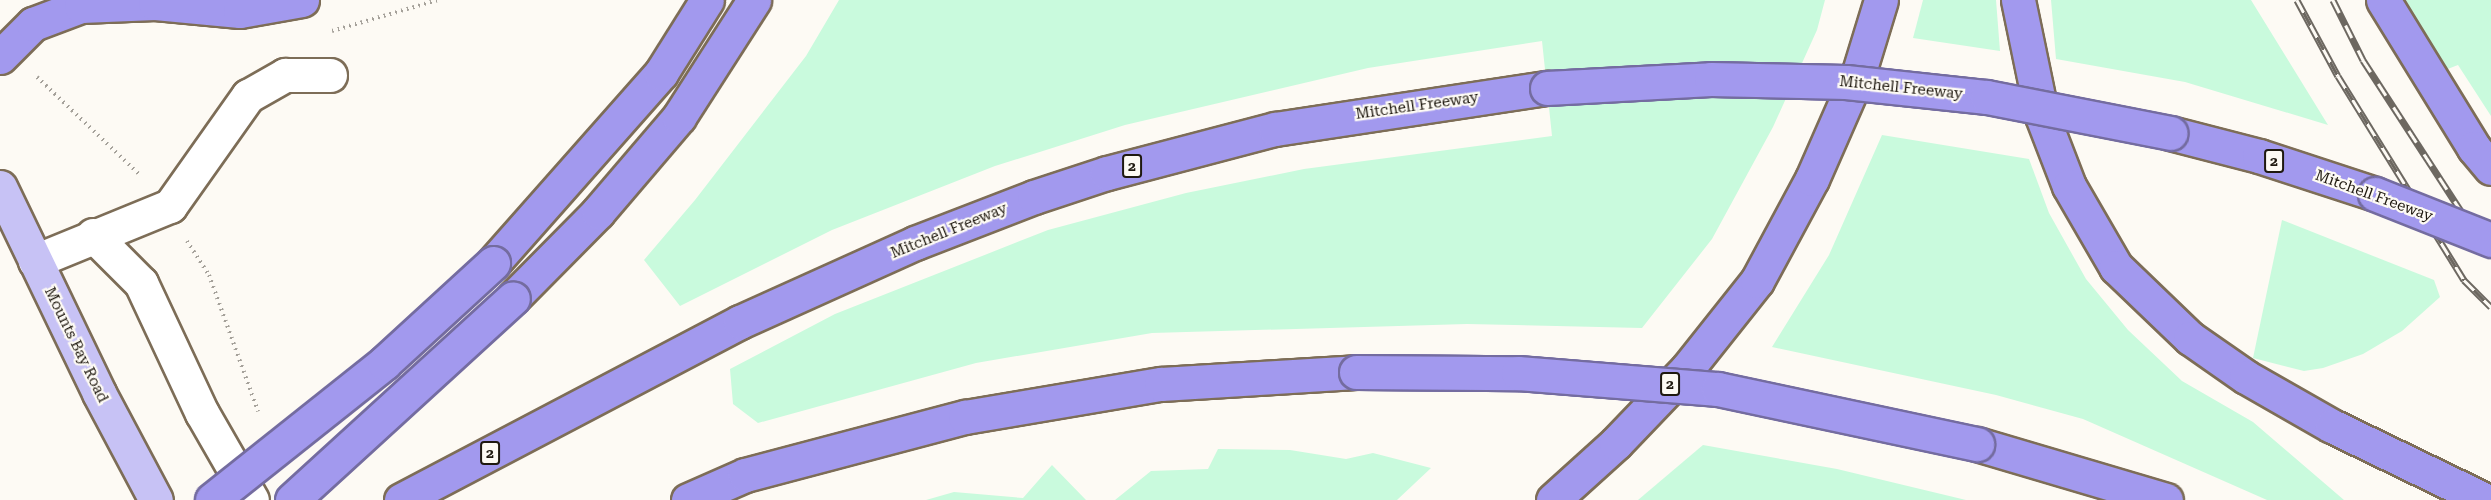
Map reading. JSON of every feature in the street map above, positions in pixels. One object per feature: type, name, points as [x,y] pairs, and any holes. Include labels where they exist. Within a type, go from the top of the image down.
[{"type":"highway","points":[[0,57],[16,37],[57,12],[109,2],[150,2],[240,11],[302,0]]},
{"type":"highway","points":[[212,500],[384,363],[493,263],[661,73],[708,0]]},
{"type":"highway","points":[[292,500],[513,298],[598,212],[679,117],[754,0]]},
{"type":"highway","points":[[1553,500],[1616,443],[1687,369],[1757,281],[1812,179],[1859,72],[1881,0]]},
{"type":"highway","points":[[2018,0],[2042,116],[2069,186],[2116,267],[2190,338],[2246,377],[2332,426],[2485,500]]},
{"type":"highway","points":[[2383,0],[2474,148],[2491,168]]},
{"type":"highway","name":"Mitchell Freeway","points":[[401,500],[750,318],[915,243],[1044,193],[1275,129],[1547,88],[1712,79],[1846,82],[1987,97],[2170,134],[2259,156],[2375,194],[2491,240]]},
{"type":"highway","name":"2","points":[[688,500],[756,472],[965,417],[1161,384],[1356,372],[1518,373],[1718,389],[1977,444],[2166,500]]},
{"type":"main road","name":"Mounts Bay Road","points":[[0,187],[156,500]]},
{"type":"lane","points":[[35,261],[93,235],[170,206],[248,96],[285,75],[330,75]]},
{"type":"lane","points":[[93,235],[141,283],[202,413],[252,500]]},
{"type":"green space","points":[[839,0],[1825,0],[1817,30],[1773,127],[1712,239],[1642,328],[1467,324],[1152,333],[976,363],[758,423],[733,404],[730,369],[835,314],[1048,230],[1186,193],[1304,169],[1552,136],[1542,41],[1368,68],[1125,125],[995,166],[832,230],[680,306],[644,260],[695,200],[806,56]]},
{"type":"green space","points":[[1923,0],[1996,0],[2000,51],[1913,38]]},
{"type":"green space","points":[[2051,0],[2251,0],[2328,125],[2185,82],[2056,59]]},
{"type":"green space","points":[[2396,0],[2491,0],[2491,116],[2458,65],[2440,72]]},
{"type":"green space","points":[[1882,135],[2029,159],[2049,213],[2086,279],[2128,330],[2182,381],[2253,422],[2344,500],[2267,500],[2083,419],[1996,395],[1772,347],[1829,255]]},
{"type":"green space","points":[[2282,220],[2434,280],[2440,297],[2402,331],[2363,354],[2323,368],[2304,371],[2253,358]]},
{"type":"green space","points":[[1703,445],[1837,469],[1966,500],[1638,500]]},
{"type":"green space","points":[[1218,449],[1290,450],[1346,459],[1373,453],[1431,468],[1397,500],[1115,500],[1151,471],[1208,469]]},
{"type":"green space","points":[[1052,465],[1086,500],[926,500],[954,492],[1023,498]]},
{"type":"railway","points":[[2297,0],[2338,76],[2464,280],[2491,307]]},
{"type":"railway","points":[[2333,0],[2363,60],[2491,257]]}]
